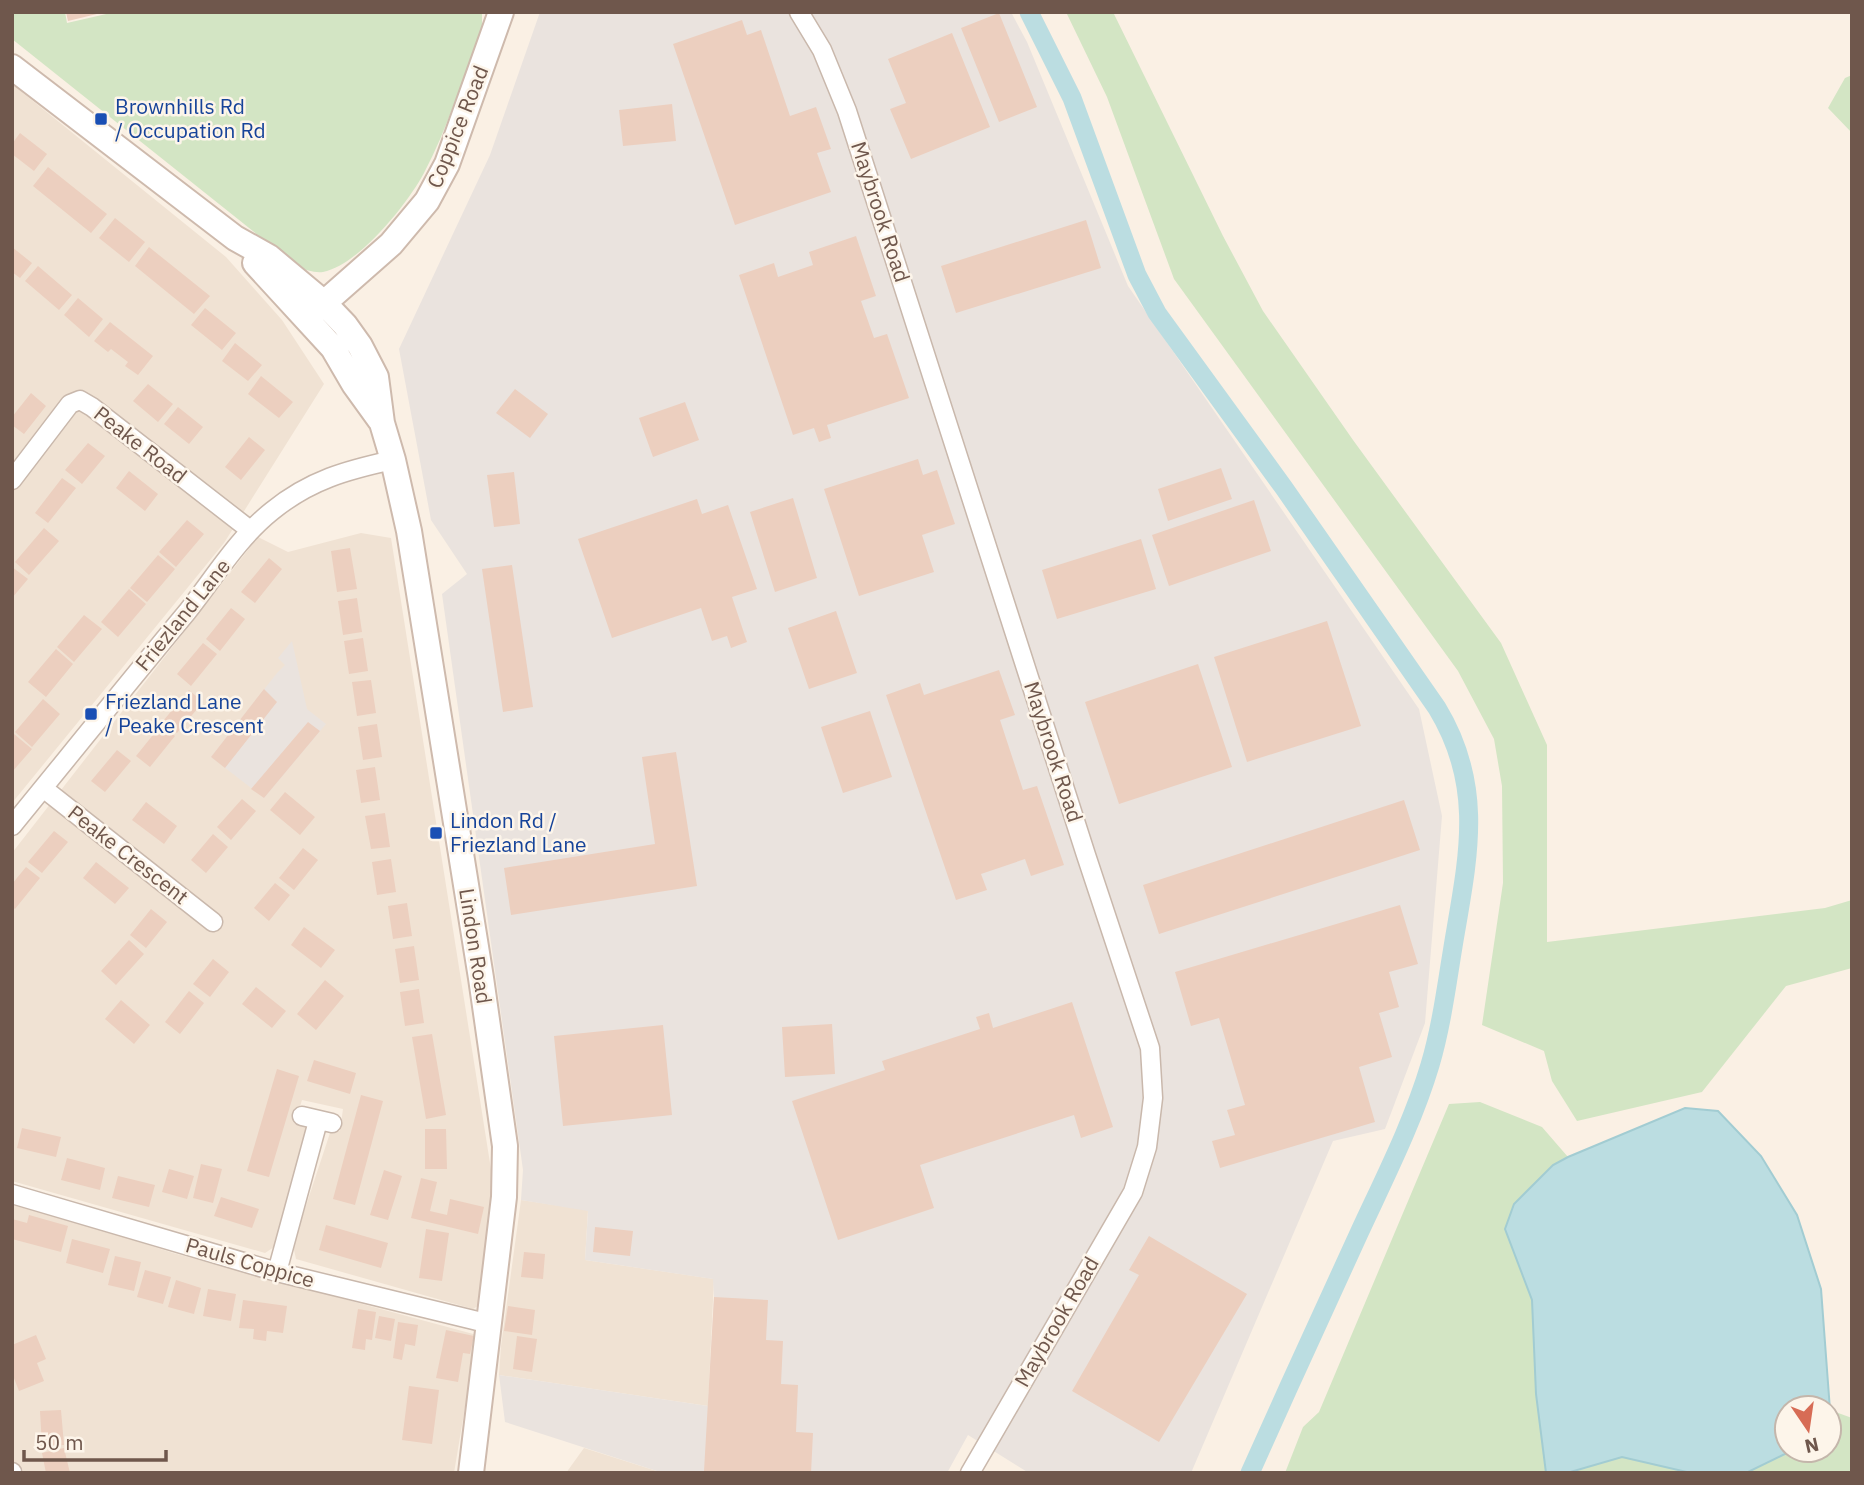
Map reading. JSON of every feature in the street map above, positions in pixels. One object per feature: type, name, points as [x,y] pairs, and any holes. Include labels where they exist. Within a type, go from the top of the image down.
[{"type":"main road","name":"Coppice Road","points":[[316,311],[391,244],[440,179],[501,12]]},
{"type":"main road","name":"Lindon Road","points":[[12,66],[235,238],[270,257],[316,311],[356,340],[376,377],[382,423],[393,460],[417,576],[505,1146],[504,1197],[473,1472]]},
{"type":"street","name":"Maybrook Road","points":[[799,12],[822,50],[847,111],[1150,1048],[1153,1098],[1147,1147],[1133,1192],[970,1473]]},
{"type":"street","name":"Peake Road","points":[[12,480],[70,404],[80,400],[250,530]]},
{"type":"street","name":"Friezland Lane","points":[[12,827],[250,530],[272,511],[315,482],[345,470],[393,460]]},
{"type":"street","name":"Peake Crescent","points":[[43,788],[213,922]]},
{"type":"street","points":[[277,1272],[317,1120]]},
{"type":"street","name":"Pauls Coppice","points":[[12,1194],[277,1272],[491,1324]]},
{"type":"shaded area","points":[[540,12],[1011,12],[1027,42],[1128,286],[1419,709],[1442,816],[1425,1023],[1385,1129],[1333,1141],[1191,1473],[1029,1473],[968,1435],[947,1473],[663,1473],[505,1422],[499,1375],[708,1406],[714,1297],[713,1279],[585,1260],[588,1211],[521,1200],[523,1170],[442,594],[467,574],[431,520],[399,349],[490,155]]},
{"type":"shaded area","points":[[12,84],[226,257],[282,320],[324,384],[224,543],[12,803]]},
{"type":"shaded area","points":[[361,533],[391,538],[493,1182],[481,1304],[473,1309],[296,1259],[293,1245],[331,1130],[340,1131],[343,1109],[302,1100],[295,1122],[309,1125],[274,1247],[265,1253],[12,1181],[12,853],[258,537],[288,552]]},
{"type":"shaded area","points":[[292,641],[307,709],[326,724],[264,798],[211,757],[285,665],[278,658]]},
{"type":"shaded area","points":[[521,1200],[588,1210],[585,1260],[714,1279],[708,1406],[499,1375]]},
{"type":"shaded area","points":[[12,1205],[84,1224],[173,1253],[477,1335],[454,1473],[12,1473]]},
{"type":"shaded area","points":[[584,1448],[663,1473],[566,1473]]},
{"type":"green space","points":[[12,12],[65,12],[67,23],[115,12],[482,12],[482,29],[441,138],[417,186],[395,216],[367,246],[337,267],[320,272],[298,267],[12,39]]},
{"type":"green space","points":[[1066,12],[1113,12],[1223,236],[1263,311],[1501,643],[1547,745],[1547,942],[1825,908],[1852,900],[1852,968],[1786,986],[1702,1092],[1577,1121],[1552,1081],[1544,1051],[1482,1025],[1503,883],[1502,786],[1494,739],[1458,671],[1174,279],[1107,97]]},
{"type":"green space","points":[[1852,75],[1852,133],[1828,108],[1845,78]]},
{"type":"green space","points":[[1480,1102],[1542,1127],[1568,1157],[1553,1165],[1505,1229],[1532,1299],[1536,1394],[1546,1473],[1285,1473],[1303,1427],[1319,1412],[1449,1104]]},
{"type":"green space","points":[[1843,1415],[1852,1418],[1852,1473],[1746,1473],[1773,1460],[1773,1464],[1843,1464]]},
{"type":"green space","points":[[1622,1457],[1691,1473],[1567,1473]]},
{"type":"water","points":[[1685,1108],[1718,1111],[1761,1156],[1797,1215],[1821,1289],[1829,1394],[1773,1394],[1773,1460],[1746,1473],[1691,1473],[1622,1457],[1567,1473],[1546,1473],[1536,1394],[1532,1300],[1505,1229],[1514,1204],[1553,1165]]},
{"type":"building","points":[[66,12],[101,12],[101,13],[68,21]]},
{"type":"building","points":[[999,13],[1037,107],[999,122],[961,28]]},
{"type":"building","points":[[742,20],[747,35],[761,30],[790,116],[816,107],[831,149],[817,153],[831,192],[735,225],[673,44]]},
{"type":"building","points":[[952,33],[990,127],[911,159],[890,109],[906,103],[888,59]]},
{"type":"building","points":[[672,104],[676,141],[623,146],[619,110]]},
{"type":"building","points":[[20,133],[47,154],[34,171],[12,154],[12,144]]},
{"type":"building","points":[[48,167],[107,214],[91,233],[33,186]]},
{"type":"building","points":[[115,218],[145,242],[129,262],[99,238]]},
{"type":"building","points":[[1086,220],[1101,268],[956,313],[941,266]]},
{"type":"building","points":[[856,236],[876,296],[861,301],[874,338],[887,334],[909,398],[827,425],[831,438],[819,442],[814,428],[793,435],[739,275],[774,263],[778,277],[813,265],[809,252]]},
{"type":"building","points":[[12,247],[32,263],[20,278],[12,272]]},
{"type":"building","points":[[149,247],[210,296],[194,314],[135,266]]},
{"type":"building","points":[[38,266],[72,295],[59,310],[25,281]]},
{"type":"building","points":[[78,298],[103,319],[89,337],[64,315]]},
{"type":"building","points":[[205,308],[236,333],[222,350],[191,325]]},
{"type":"building","points":[[110,322],[153,356],[138,375],[125,366],[128,362],[111,349],[108,352],[94,341]]},
{"type":"building","points":[[235,343],[262,365],[248,381],[222,361]]},
{"type":"building","points":[[261,376],[293,402],[279,418],[248,394]]},
{"type":"building","points":[[148,384],[173,404],[158,422],[133,401]]},
{"type":"building","points":[[515,389],[548,414],[530,438],[496,413]]},
{"type":"building","points":[[31,393],[46,406],[24,434],[12,425],[12,417]]},
{"type":"building","points":[[685,402],[699,440],[653,457],[639,418]]},
{"type":"building","points":[[178,407],[203,427],[189,444],[164,424]]},
{"type":"building","points":[[249,437],[265,450],[241,480],[225,467]]},
{"type":"building","points":[[88,443],[105,456],[82,484],[65,470]]},
{"type":"building","points":[[918,459],[923,475],[937,470],[955,524],[922,535],[934,572],[859,596],[824,489]]},
{"type":"building","points":[[1221,468],[1232,499],[1168,521],[1158,489]]},
{"type":"building","points":[[129,471],[158,494],[145,511],[116,488]]},
{"type":"building","points":[[514,472],[520,524],[494,527],[487,475]]},
{"type":"building","points":[[62,478],[76,488],[48,523],[35,513]]},
{"type":"building","points":[[793,498],[817,578],[775,592],[750,512]]},
{"type":"building","points":[[697,499],[702,514],[728,505],[757,589],[732,597],[747,642],[731,648],[727,636],[712,641],[701,608],[612,638],[578,539]]},
{"type":"building","points":[[1254,500],[1271,551],[1169,586],[1152,535]]},
{"type":"building","points":[[187,520],[204,534],[176,567],[159,552]]},
{"type":"building","points":[[44,528],[59,541],[29,575],[15,562]]},
{"type":"building","points":[[1141,539],[1156,589],[1057,619],[1042,570]]},
{"type":"building","points":[[350,548],[357,589],[337,592],[331,551]]},
{"type":"building","points":[[158,555],[175,569],[147,602],[130,588]]},
{"type":"building","points":[[269,558],[282,569],[255,603],[241,592]]},
{"type":"building","points":[[512,565],[533,707],[503,712],[482,569]]},
{"type":"building","points":[[12,567],[28,579],[12,598]]},
{"type":"building","points":[[129,589],[146,604],[118,637],[101,622]]},
{"type":"building","points":[[357,598],[362,632],[343,635],[338,601]]},
{"type":"building","points":[[231,608],[245,619],[220,651],[206,639]]},
{"type":"building","points":[[836,611],[857,673],[809,689],[788,628]]},
{"type":"building","points":[[84,615],[102,629],[74,662],[57,647]]},
{"type":"building","points":[[1327,621],[1361,726],[1247,762],[1214,657]]},
{"type":"building","points":[[363,638],[368,671],[349,674],[344,641]]},
{"type":"building","points":[[203,643],[217,654],[191,686],[177,674]]},
{"type":"building","points":[[56,649],[73,664],[46,697],[28,682]]},
{"type":"building","points":[[1198,664],[1232,767],[1119,804],[1085,702]]},
{"type":"building","points":[[999,670],[1015,715],[1000,720],[1023,790],[1037,786],[1064,865],[1031,876],[1025,859],[981,874],[987,890],[956,900],[886,695],[920,683],[924,695]]},
{"type":"building","points":[[371,680],[376,713],[357,716],[352,682]]},
{"type":"building","points":[[264,689],[277,702],[225,768],[211,757]]},
{"type":"building","points":[[189,690],[203,702],[177,733],[163,721]]},
{"type":"building","points":[[43,699],[60,714],[32,747],[15,732]]},
{"type":"building","points":[[870,711],[892,777],[843,793],[821,727]]},
{"type":"building","points":[[308,722],[320,731],[264,798],[251,789]]},
{"type":"building","points":[[377,724],[382,757],[363,760],[358,727]]},
{"type":"building","points":[[161,725],[175,736],[150,767],[136,756]]},
{"type":"building","points":[[14,734],[32,749],[12,772],[12,736]]},
{"type":"building","points":[[117,750],[131,761],[105,792],[91,781]]},
{"type":"building","points":[[676,752],[697,886],[511,915],[504,868],[655,844],[642,757]]},
{"type":"building","points":[[375,767],[380,800],[361,803],[356,770]]},
{"type":"building","points":[[285,792],[315,817],[300,835],[270,810]]},
{"type":"building","points":[[242,799],[256,811],[231,840],[217,827]]},
{"type":"building","points":[[1404,800],[1420,850],[1159,934],[1143,885]]},
{"type":"building","points":[[146,802],[177,826],[164,844],[132,820]]},
{"type":"building","points":[[385,813],[390,847],[371,849],[365,816]]},
{"type":"building","points":[[54,831],[68,842],[42,873],[28,862]]},
{"type":"building","points":[[213,834],[228,847],[206,873],[191,860]]},
{"type":"building","points":[[303,848],[318,860],[294,890],[279,878]]},
{"type":"building","points":[[391,859],[396,892],[377,895],[372,862]]},
{"type":"building","points":[[96,862],[129,888],[115,904],[83,878]]},
{"type":"building","points":[[26,867],[40,878],[15,909],[12,907],[12,884]]},
{"type":"building","points":[[275,883],[290,895],[269,921],[254,908]]},
{"type":"building","points":[[407,903],[412,936],[393,939],[388,906]]},
{"type":"building","points":[[1400,905],[1418,964],[1389,972],[1399,1007],[1379,1013],[1392,1057],[1359,1067],[1375,1122],[1220,1168],[1212,1141],[1235,1135],[1227,1110],[1245,1105],[1219,1018],[1191,1026],[1175,972]]},
{"type":"building","points":[[151,909],[167,922],[146,948],[130,935]]},
{"type":"building","points":[[304,927],[335,950],[321,968],[291,945]]},
{"type":"building","points":[[129,940],[144,954],[116,985],[101,971]]},
{"type":"building","points":[[414,946],[419,980],[400,983],[395,949]]},
{"type":"building","points":[[213,959],[229,972],[210,997],[193,984]]},
{"type":"building","points":[[325,980],[344,996],[316,1030],[297,1014]]},
{"type":"building","points":[[256,987],[286,1011],[272,1028],[242,1004]]},
{"type":"building","points":[[419,989],[424,1023],[405,1026],[400,992]]},
{"type":"building","points":[[189,991],[204,1003],[180,1034],[165,1022]]},
{"type":"building","points":[[121,1000],[150,1025],[134,1044],[105,1019]]},
{"type":"building","points":[[1072,1002],[1113,1127],[1081,1138],[1074,1115],[920,1165],[934,1208],[838,1240],[792,1101],[885,1070],[882,1061],[980,1029],[976,1017],[989,1013],[993,1028]]},
{"type":"building","points":[[832,1024],[835,1074],[785,1077],[782,1027]]},
{"type":"building","points":[[663,1025],[672,1115],[563,1126],[554,1036]]},
{"type":"building","points":[[432,1034],[446,1115],[426,1119],[412,1037]]},
{"type":"building","points":[[314,1060],[356,1073],[350,1094],[307,1081]]},
{"type":"building","points":[[277,1069],[299,1076],[269,1177],[247,1171]]},
{"type":"building","points":[[361,1095],[383,1101],[355,1205],[333,1199]]},
{"type":"building","points":[[22,1128],[61,1137],[56,1157],[17,1148]]},
{"type":"building","points":[[425,1129],[446,1129],[447,1169],[425,1169]]},
{"type":"building","points":[[67,1158],[105,1168],[100,1190],[61,1180]]},
{"type":"building","points":[[201,1164],[222,1169],[213,1203],[193,1198]]},
{"type":"building","points":[[169,1169],[194,1176],[187,1199],[162,1192]]},
{"type":"building","points":[[384,1170],[402,1176],[388,1220],[370,1215]]},
{"type":"building","points":[[118,1176],[155,1185],[149,1207],[112,1198]]},
{"type":"building","points":[[421,1178],[437,1182],[430,1211],[447,1215],[450,1199],[484,1207],[478,1234],[411,1218]]},
{"type":"building","points":[[221,1197],[259,1209],[252,1228],[214,1216]]},
{"type":"building","points":[[29,1215],[68,1226],[61,1252],[12,1239],[12,1219],[27,1223]]},
{"type":"building","points":[[326,1225],[388,1243],[381,1268],[319,1250]]},
{"type":"building","points":[[595,1227],[633,1231],[630,1256],[593,1252]]},
{"type":"building","points":[[426,1229],[449,1233],[442,1281],[419,1278]]},
{"type":"building","points":[[1149,1236],[1247,1294],[1159,1442],[1072,1391],[1139,1275],[1129,1270]]},
{"type":"building","points":[[72,1239],[110,1249],[103,1273],[66,1263]]},
{"type":"building","points":[[524,1252],[545,1254],[543,1279],[521,1277]]},
{"type":"building","points":[[115,1256],[141,1262],[134,1291],[108,1285]]},
{"type":"building","points":[[145,1270],[171,1277],[163,1304],[137,1297]]},
{"type":"building","points":[[176,1280],[201,1288],[194,1314],[168,1307]]},
{"type":"building","points":[[208,1289],[236,1294],[231,1321],[203,1316]]},
{"type":"building","points":[[714,1297],[768,1300],[766,1340],[783,1341],[781,1384],[798,1385],[796,1432],[813,1433],[811,1473],[704,1471]]},
{"type":"building","points":[[243,1300],[287,1306],[283,1333],[267,1331],[266,1341],[253,1339],[254,1329],[239,1328]]},
{"type":"building","points":[[508,1306],[535,1310],[532,1335],[504,1331]]},
{"type":"building","points":[[358,1309],[376,1312],[372,1340],[366,1339],[365,1350],[352,1348]]},
{"type":"building","points":[[379,1316],[395,1319],[391,1341],[375,1338]]},
{"type":"building","points":[[398,1322],[418,1325],[415,1346],[405,1344],[402,1360],[393,1358]]},
{"type":"building","points":[[446,1330],[474,1336],[470,1354],[463,1353],[458,1382],[436,1378]]},
{"type":"building","points":[[36,1335],[46,1359],[37,1363],[44,1381],[19,1391],[12,1373],[12,1345]]},
{"type":"building","points":[[517,1336],[537,1339],[532,1372],[513,1369]]},
{"type":"building","points":[[409,1386],[439,1390],[432,1444],[402,1440]]},
{"type":"building","points":[[61,1410],[64,1445],[42,1446],[40,1411]]},
{"type":"building","points":[[64,1448],[70,1473],[46,1473],[42,1453]]},
{"type":"waterway","points":[[1029,12],[1072,98],[1137,275],[1157,313],[1284,488],[1437,708],[1461,762],[1466,789],[1469,816],[1465,871],[1442,1014],[1430,1065],[1398,1149],[1250,1473]]},
{"type":"place","name":"Brownhills Rd / Occupation Rd","points":[[101,119]]},
{"type":"place","name":"Friezland Lane / Peake Crescent","points":[[91,714]]},
{"type":"place","name":"Lindon Rd / Friezland Lane","points":[[436,833]]}]
